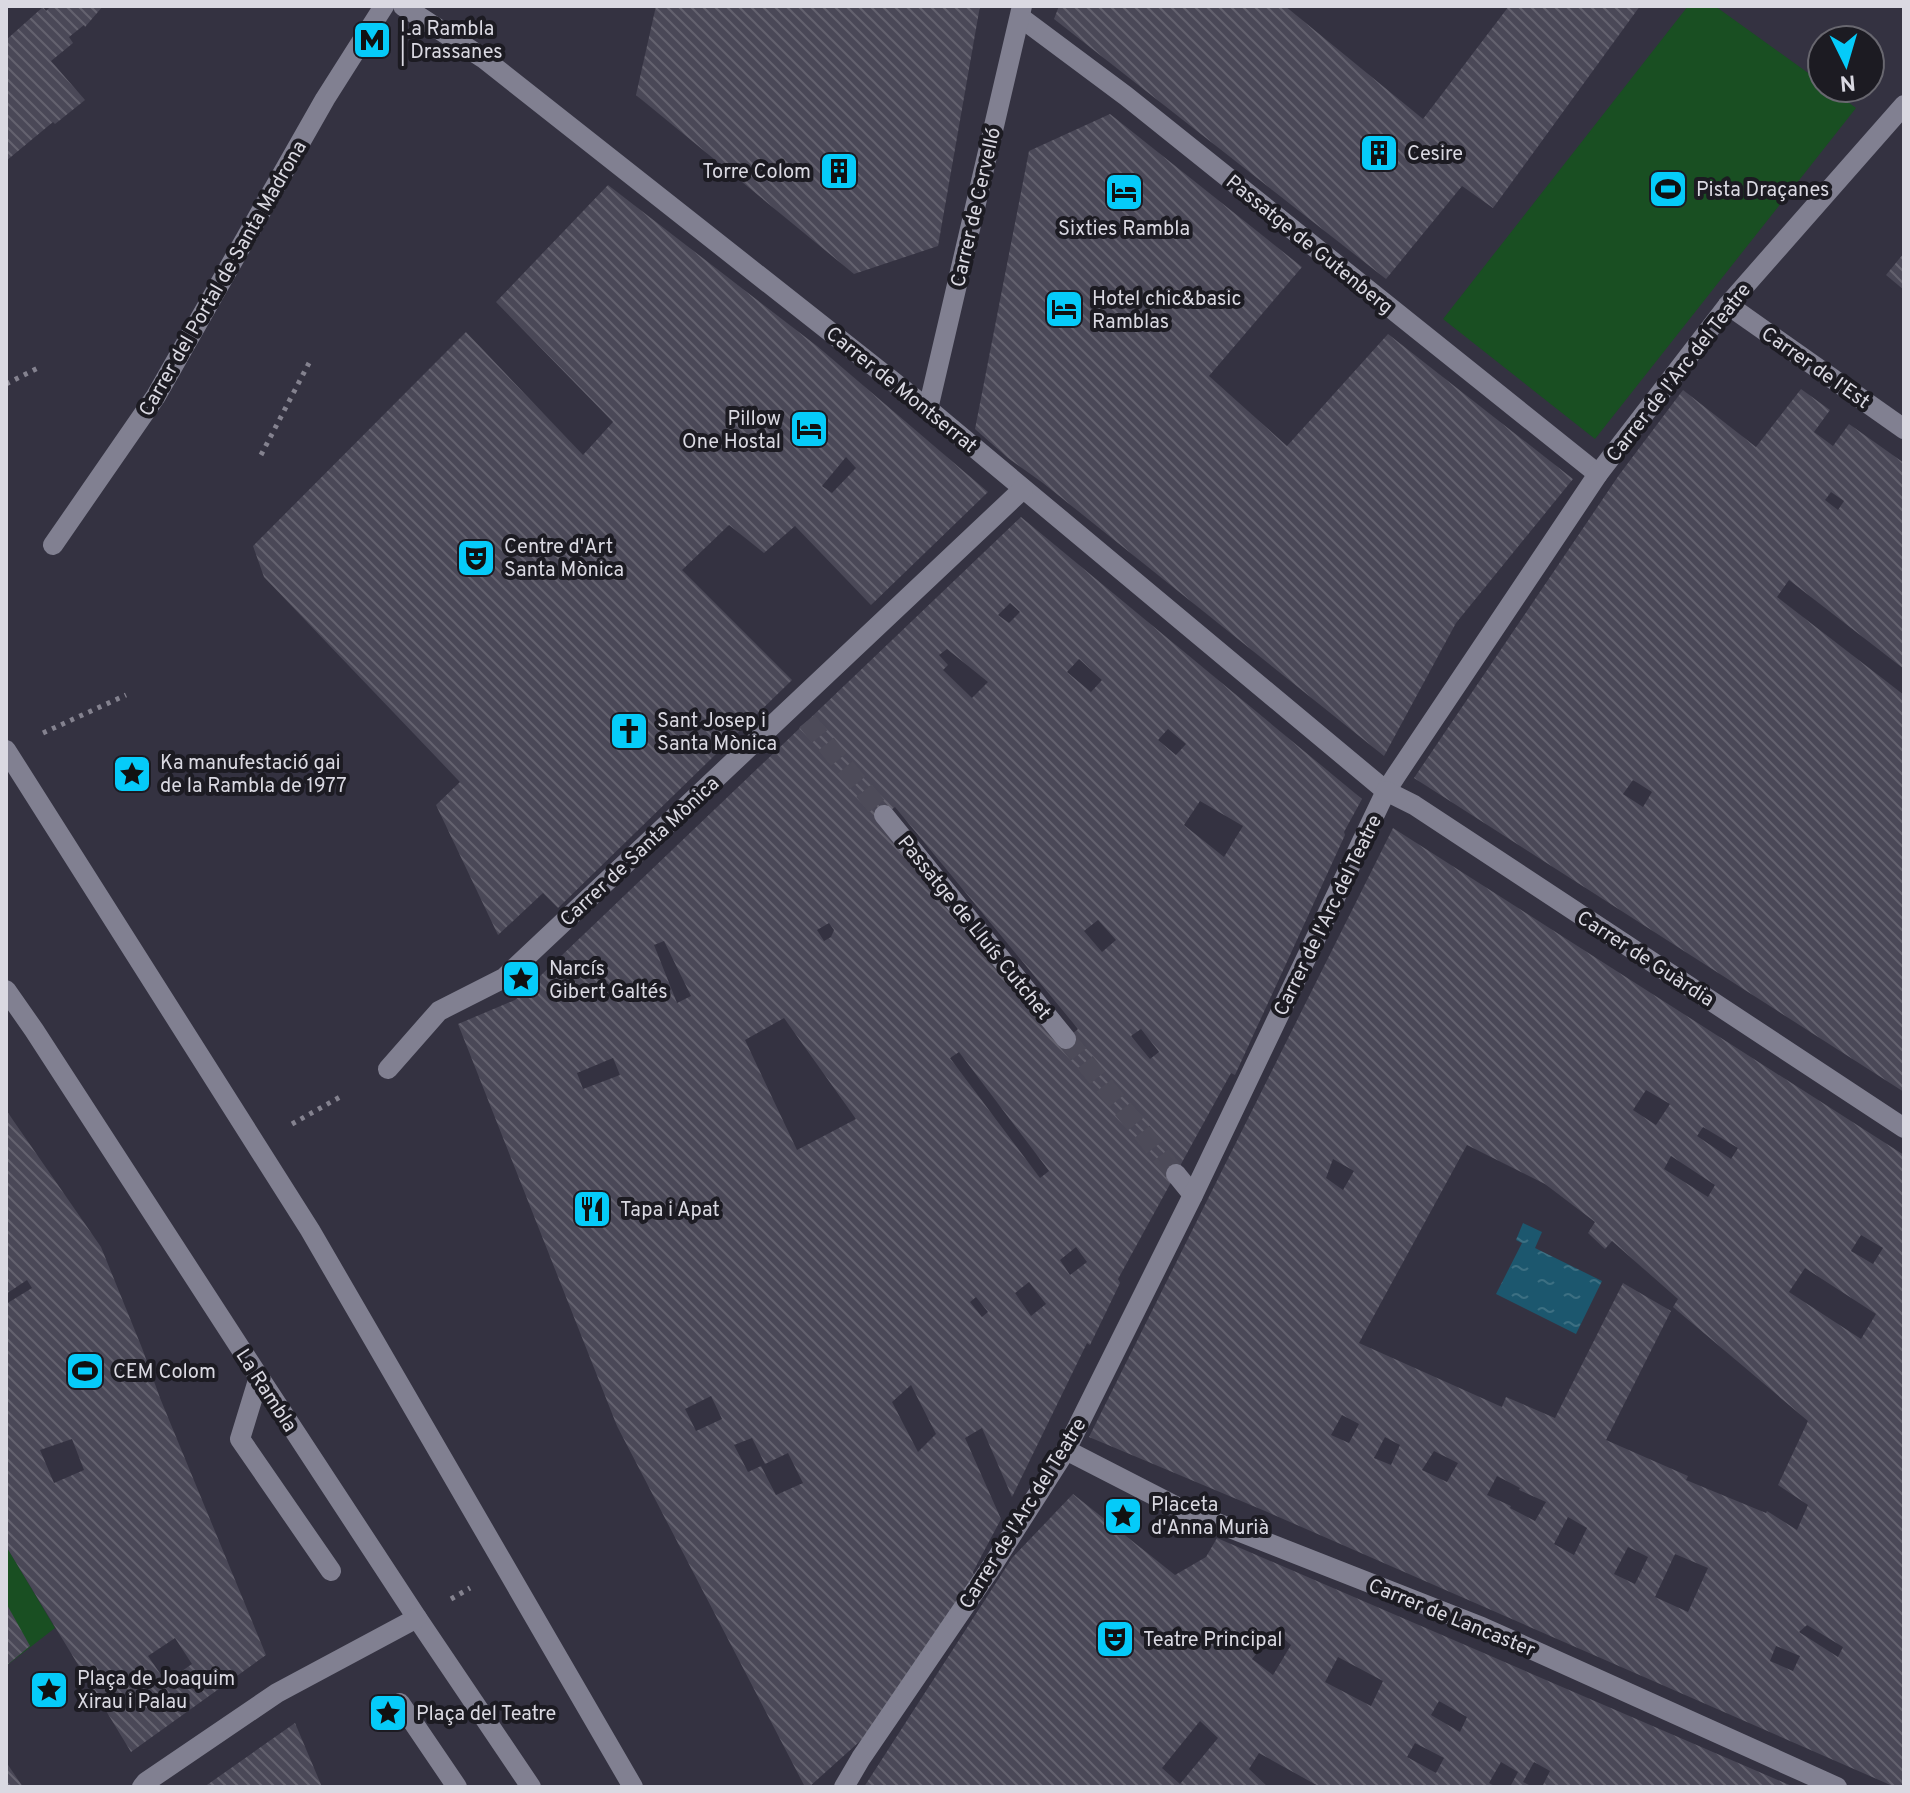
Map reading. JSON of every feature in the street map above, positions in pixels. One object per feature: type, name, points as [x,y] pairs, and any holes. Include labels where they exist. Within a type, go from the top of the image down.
[{"type":"street","name":"Carrer del Portal de Santa Madrona","points":[[53,545],[156,396],[325,99],[384,6]]},
{"type":"street","name":"Carrer de Montserrat","points":[[403,6],[483,58],[928,409],[1386,791]]},
{"type":"street","name":"Carrer de Cervelló","points":[[928,409],[1021,12]]},
{"type":"street","name":"Passatge de Gutenberg","points":[[1021,12],[1598,474]]},
{"type":"street","name":"Carrer de l'Arc del Teatre","points":[[844,1787],[1066,1450],[1193,1195],[1386,791],[1598,474],[1728,305],[1904,105]]},
{"type":"street","name":"Carrer de l'Est","points":[[1728,305],[1904,429]]},
{"type":"street","name":"Carrer de Santa Mònica","points":[[388,1069],[439,1011],[504,978],[801,713],[1023,489]]},
{"type":"street","points":[[6,750],[310,1230],[633,1787]]},
{"type":"street","name":"Carrer de Guàrdia","points":[[1386,791],[1414,805],[1904,1128]]},
{"type":"street","name":"Passatge de Lluís Cutchet","points":[[884,815],[1066,1039]]},
{"type":"street","name":"La Rambla","points":[[6,990],[531,1787]]},
{"type":"street","points":[[1176,1174],[1193,1195]]},
{"type":"street","points":[[259,1377],[240,1439],[331,1571]]},
{"type":"street","name":"Carrer de Lancaster","points":[[1066,1450],[1179,1508],[1482,1627],[1837,1787]]},
{"type":"street","points":[[142,1787],[277,1693],[417,1618]]},
{"type":"street","points":[[400,1703],[457,1787]]},
{"type":"path","points":[[261,455],[309,363]]},
{"type":"path","points":[[6,384],[40,367]]},
{"type":"path","points":[[6,750],[126,695]]},
{"type":"path","points":[[256,1145],[340,1097]]},
{"type":"green space","name":"Pista Draçanes","points":[[1688,6],[1715,6],[1806,71],[1806,104],[1851,104],[1856,108],[1595,439],[1443,319]]},
{"type":"green space","points":[[6,1546],[55,1628],[6,1666]]},
{"type":"water","points":[[1523,1223],[1542,1232],[1535,1248],[1602,1281],[1576,1334],[1496,1294],[1522,1243],[1516,1240]]},
{"type":"building","points":[[51,6],[103,6],[85,27],[69,37],[73,43],[51,61],[85,100],[6,161],[6,40],[43,7],[46,11]]},
{"type":"building","name":"Torre Colom","points":[[656,6],[980,6],[938,246],[854,274],[636,95]]},
{"type":"building","name":"Cesire","points":[[1059,6],[1285,6],[1423,119],[1509,6],[1640,6],[1493,208],[1462,186],[1386,279],[1054,19]]},
{"type":"building","points":[[1110,114],[1302,267],[1209,376],[1287,446],[1388,334],[1573,479],[1456,623],[1384,756],[975,429],[1029,151]]},
{"type":"building","points":[[608,185],[817,346],[988,492],[871,605],[795,526],[764,553],[729,525],[682,570],[792,680],[558,908],[543,893],[498,935],[436,805],[460,782],[264,577],[253,546],[466,332],[583,455],[613,422],[496,302]],"holes":[[[846,457],[856,468],[832,493],[822,486]]]},
{"type":"building","points":[[1904,253],[1904,290],[1886,275]]},
{"type":"building","points":[[1801,389],[1830,410],[1814,432],[1833,446],[1849,424],[1904,463],[1904,669],[1789,580],[1777,597],[1904,695],[1904,1092],[1414,778],[1619,475],[1683,390],[1756,447]],"holes":[[[1831,492],[1844,501],[1838,510],[1825,500]],[[1633,780],[1652,792],[1643,807],[1623,794]]]},
{"type":"building","points":[[1021,517],[1362,799],[1344,832],[1235,1075],[1231,1073],[1118,1279],[1120,1283],[1090,1345],[1087,1343],[1012,1497],[982,1428],[965,1438],[1001,1519],[974,1575],[868,1734],[809,1787],[805,1787],[617,1426],[458,1024],[515,1000]],"holes":[[[1010,603],[1020,612],[1009,623],[998,615]],[[947,649],[988,682],[972,698],[943,670],[948,665],[939,655]],[[1079,659],[1102,680],[1091,692],[1067,672]],[[1168,729],[1186,744],[1176,755],[1158,740]],[[1200,801],[1243,826],[1224,857],[1184,825]],[[895,807],[1078,1029],[1059,1045],[884,815]],[[1098,920],[1116,940],[1102,952],[1084,931]],[[829,923],[834,930],[831,937],[824,941],[817,930]],[[664,941],[691,996],[677,1003],[654,945]],[[784,1018],[856,1119],[797,1150],[745,1040]],[[1141,1029],[1159,1052],[1150,1059],[1131,1036]],[[959,1052],[1049,1171],[1040,1178],[950,1058]],[[613,1058],[620,1075],[583,1089],[577,1073]],[[1076,1247],[1087,1262],[1070,1275],[1060,1260]],[[1029,1282],[1046,1304],[1031,1316],[1015,1293]],[[976,1297],[988,1312],[982,1317],[970,1302]],[[911,1385],[936,1434],[918,1452],[892,1402]],[[711,1396],[722,1419],[696,1431],[685,1409]],[[752,1438],[765,1464],[788,1453],[803,1483],[776,1495],[761,1466],[748,1472],[734,1445]]]},
{"type":"building","points":[[1393,828],[1904,1155],[1904,1781],[1900,1787],[1895,1787],[1089,1437]],"holes":[[[1646,1090],[1670,1104],[1656,1125],[1633,1110]],[[1703,1127],[1738,1148],[1731,1159],[1697,1136]],[[1467,1145],[1545,1184],[1595,1222],[1588,1233],[1605,1249],[1612,1241],[1678,1299],[1673,1307],[1808,1421],[1778,1485],[1808,1505],[1797,1530],[1767,1511],[1686,1480],[1688,1476],[1606,1440],[1671,1311],[1623,1283],[1555,1418],[1506,1397],[1502,1407],[1359,1343]],[[1671,1156],[1715,1185],[1708,1197],[1664,1169]],[[1333,1159],[1354,1171],[1343,1190],[1326,1178]],[[1861,1235],[1883,1248],[1873,1264],[1851,1251]],[[1805,1268],[1876,1314],[1861,1339],[1789,1292]],[[1342,1415],[1359,1424],[1349,1443],[1331,1435]],[[1385,1437],[1400,1445],[1391,1465],[1374,1458]],[[1434,1451],[1458,1463],[1447,1482],[1422,1470]],[[1497,1476],[1546,1502],[1535,1521],[1487,1495]],[[1568,1517],[1587,1528],[1574,1555],[1554,1544]],[[1628,1547],[1648,1557],[1635,1584],[1614,1574]],[[1675,1554],[1708,1568],[1688,1612],[1655,1597]],[[1807,1625],[1843,1647],[1838,1657],[1799,1632]],[[1776,1646],[1800,1656],[1793,1671],[1770,1661]]]},
{"type":"building","points":[[6,1110],[101,1247],[266,1655],[131,1752],[6,1546],[6,1304],[32,1288],[27,1280],[6,1294]],"holes":[[[72,1439],[84,1470],[54,1483],[40,1450]],[[175,1638],[192,1664],[166,1682],[148,1656]]]},
{"type":"building","name":"Teatre Principal","points":[[1073,1494],[1175,1575],[1206,1557],[1217,1538],[1794,1787],[1542,1787],[1550,1771],[1534,1762],[1523,1782],[1533,1787],[1510,1787],[1518,1772],[1501,1762],[1489,1783],[1496,1787],[1320,1787],[1259,1753],[1249,1769],[1268,1787],[864,1787],[1012,1558]],"holes":[[[1275,1631],[1291,1645],[1273,1675],[1252,1659]],[[1338,1657],[1383,1681],[1371,1706],[1325,1682]],[[1439,1701],[1467,1717],[1460,1732],[1431,1715]],[[1200,1721],[1218,1738],[1180,1784],[1162,1768]],[[1415,1743],[1444,1758],[1436,1773],[1407,1757]]]},
{"type":"building","points":[[6,1603],[30,1646],[6,1666]]},
{"type":"building","points":[[295,1723],[322,1787],[204,1787]]},
{"type":"building","points":[[6,1762],[23,1787],[6,1787]]},
{"type":"tunnel","points":[[807,721],[884,815]]},
{"type":"tunnel","points":[[1066,1039],[1176,1174]]},
{"type":"place","name":"La Rambla | Drassanes","points":[[372,40]]},
{"type":"place","name":"Cesire","points":[[1379,153]]},
{"type":"place","name":"Torre Colom","points":[[839,171]]},
{"type":"place","name":"Pista Draçanes","points":[[1668,189]]},
{"type":"place","name":"Sixties Rambla","points":[[1124,192]]},
{"type":"place","name":"Hotel chic&basic Ramblas","points":[[1064,309]]},
{"type":"place","name":"Pillow One Hostal","points":[[809,429]]},
{"type":"place","name":"Centre d'Art Santa Mònica","points":[[476,558]]},
{"type":"place","name":"Sant Josep i Santa Mònica","points":[[629,731]]},
{"type":"place","name":"Ka manufestació gai de la Rambla de 1977","points":[[132,774]]},
{"type":"place","name":"Narcís Gibert Galtés","points":[[521,979]]},
{"type":"place","name":"Tapa i Apat","points":[[592,1209]]},
{"type":"place","name":"CEM Colom","points":[[85,1371]]},
{"type":"place","name":"Placeta d'Anna Murià","points":[[1123,1516]]},
{"type":"place","name":"Teatre Principal","points":[[1115,1639]]},
{"type":"place","name":"Plaça de Joaquim Xirau i Palau","points":[[49,1690]]},
{"type":"place","name":"Plaça del Teatre","points":[[388,1713]]}]
